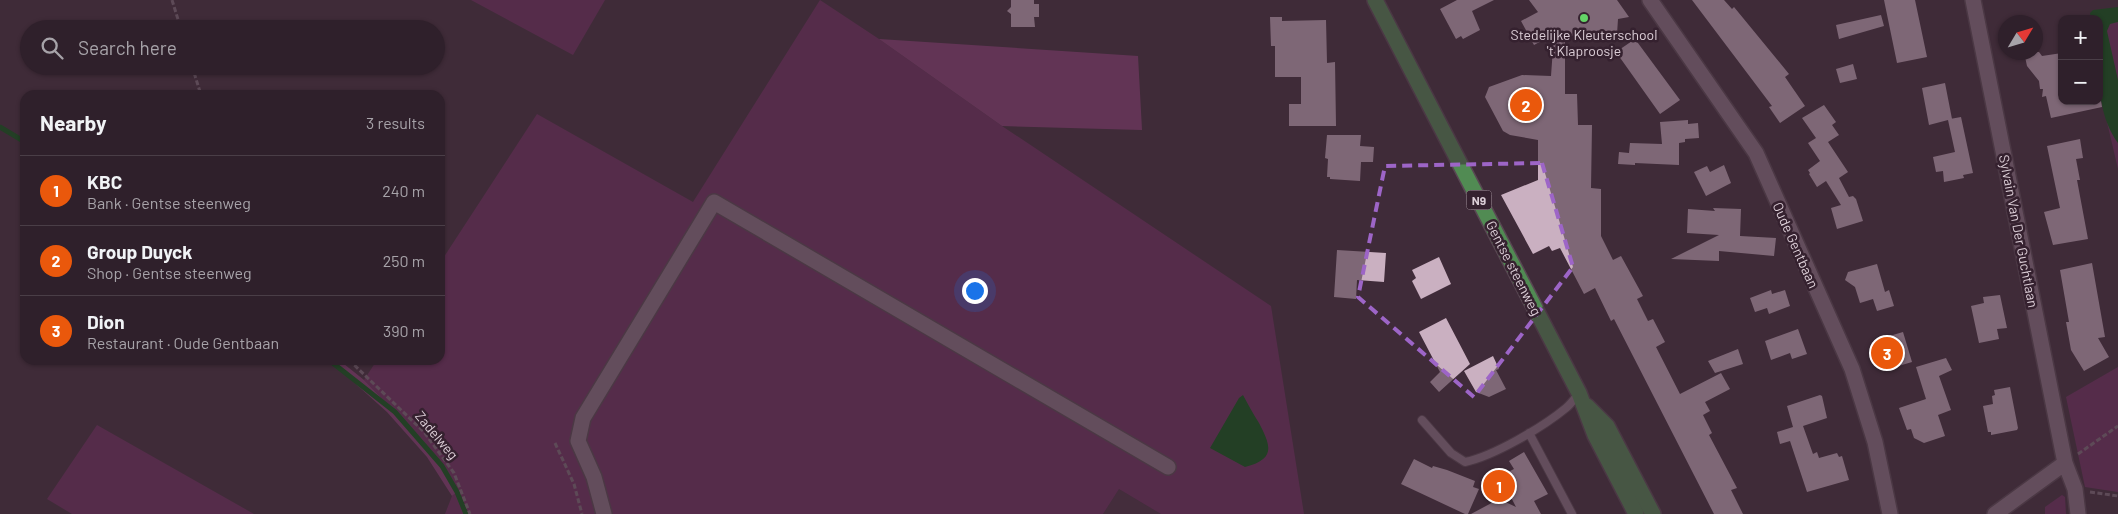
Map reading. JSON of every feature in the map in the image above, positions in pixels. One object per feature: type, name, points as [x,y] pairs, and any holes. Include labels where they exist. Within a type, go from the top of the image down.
[{"type":"main road","name":"Gentse steenweg","points":[[1376,0],[1581,398],[1595,435],[1636,514]]},
{"type":"main road","name":"Gentse steenweg","points":[[1581,398],[1607,426],[1653,514]]},
{"type":"street","name":"Oude Gentbaan","points":[[1650,0],[1756,153],[1852,369],[1872,433],[1890,514]]},
{"type":"street","name":"Sylvain Van Der Guchtlaan","points":[[1973,0],[2065,463],[2074,489],[2078,514]]},
{"type":"street","points":[[604,514],[594,477],[578,441],[583,418],[714,202],[1168,467]]},
{"type":"street","points":[[1995,514],[2065,463]]},
{"type":"lane","points":[[1422,420],[1451,453],[1465,462],[1477,459],[1529,433],[1581,398]]},
{"type":"lane","points":[[1529,433],[1572,514]]},
{"type":"path","points":[[172,0],[178,20]]},
{"type":"path","points":[[195,75],[199,90]]},
{"type":"path","name":"Zadelweg","points":[[353,365],[424,432],[454,473],[470,514]]},
{"type":"path","points":[[2065,463],[2118,426]]},
{"type":"path","points":[[555,443],[574,484],[582,514]]},
{"type":"path","points":[[2074,489],[2118,496]]},
{"type":"highlighted area","points":[[1542,163],[1573,267],[1474,397],[1358,297],[1385,166]]},
{"type":"shaded area","points":[[471,0],[605,0],[573,55]]},
{"type":"shaded area","points":[[820,0],[879,39],[1002,126],[1271,306],[1304,514],[1161,514],[1119,489],[1103,514],[466,514],[461,504],[464,514],[445,514],[452,496],[457,492],[426,447],[364,380],[374,365],[445,365],[445,255],[537,114],[693,202]]},
{"type":"shaded area","points":[[2118,7],[2118,22],[2110,24],[2107,31],[2118,80],[2118,143],[2110,130],[2102,105],[2103,15],[2090,15],[2093,10]]},
{"type":"shaded area","points":[[2118,8],[2118,169],[2103,105],[2103,17]]},
{"type":"shaded area","points":[[879,39],[1138,56],[1142,130],[1002,126]]},
{"type":"shaded area","points":[[335,365],[345,365],[364,380],[422,439],[442,466],[457,492],[452,496],[427,457],[387,412]]},
{"type":"shaded area","points":[[2118,367],[2118,492],[2085,487],[2066,397]]},
{"type":"shaded area","points":[[1243,395],[1263,431],[1268,445],[1266,456],[1262,460],[1245,467],[1210,448],[1239,398]]},
{"type":"shaded area","points":[[97,425],[254,514],[72,514],[47,499]]},
{"type":"shaded area","points":[[1119,489],[1161,514],[1103,514]]},
{"type":"shaded area","points":[[2062,495],[2065,497],[2066,514],[2045,514],[2045,507]]},
{"type":"building","points":[[1011,0],[1034,0],[1034,4],[1039,4],[1039,17],[1034,17],[1035,27],[1011,27],[1011,14],[1007,11],[1011,7]]},
{"type":"building","points":[[1457,0],[1494,0],[1472,11],[1480,30],[1463,39],[1461,36],[1456,39],[1440,9]]},
{"type":"building","points":[[1529,0],[1617,0],[1629,17],[1618,19],[1617,34],[1565,36],[1565,94],[1577,94],[1578,125],[1592,125],[1591,188],[1601,189],[1601,236],[1613,260],[1621,256],[1643,296],[1637,299],[1648,321],[1653,319],[1665,342],[1656,347],[1680,394],[1721,373],[1730,389],[1705,402],[1710,411],[1703,415],[1712,433],[1709,435],[1737,488],[1731,490],[1743,514],[1714,514],[1614,319],[1611,321],[1595,288],[1584,294],[1560,248],[1552,251],[1549,246],[1533,254],[1501,195],[1538,180],[1538,140],[1510,135],[1503,131],[1485,97],[1489,87],[1522,75],[1551,76],[1554,34],[1534,45],[1521,21],[1538,12]]},
{"type":"building","points":[[1692,0],[1724,0],[1732,9],[1734,7],[1789,74],[1785,77],[1805,106],[1780,123],[1769,107],[1772,106]]},
{"type":"building","points":[[1884,0],[1915,0],[1927,57],[1897,63]]},
{"type":"building","points":[[1881,15],[1884,26],[1839,39],[1836,25]]},
{"type":"building","points":[[1270,17],[1282,17],[1282,21],[1326,20],[1327,63],[1335,62],[1336,126],[1289,126],[1289,104],[1301,104],[1301,77],[1275,77],[1275,46],[1271,46]]},
{"type":"building","points":[[1635,39],[1680,100],[1660,114],[1616,52]]},
{"type":"building","points":[[2058,54],[2058,105],[2102,105],[2102,107],[2051,118],[2046,96],[2042,97],[2043,89],[2040,89],[2039,81],[2027,66],[2026,60],[2043,60],[2043,56]]},
{"type":"building","points":[[1853,64],[1857,79],[1840,83],[1836,69]]},
{"type":"building","points":[[1945,83],[1952,119],[1961,117],[1973,173],[1963,175],[1964,178],[1944,182],[1943,171],[1936,172],[1933,157],[1955,152],[1948,120],[1929,125],[1922,88]]},
{"type":"building","points":[[1824,105],[1836,122],[1832,125],[1839,135],[1828,142],[1848,172],[1839,178],[1849,197],[1853,196],[1856,199],[1863,221],[1837,229],[1831,208],[1841,205],[1826,181],[1817,187],[1809,174],[1808,170],[1820,161],[1808,143],[1816,138],[1802,118]]},
{"type":"building","points":[[1688,120],[1688,124],[1698,123],[1699,138],[1685,139],[1685,142],[1679,143],[1679,165],[1618,164],[1619,152],[1629,153],[1630,143],[1662,144],[1660,122]]},
{"type":"building","points":[[1327,135],[1361,135],[1360,146],[1374,147],[1373,162],[1361,162],[1360,181],[1330,179],[1330,177],[1327,177],[1328,159],[1325,158]]},
{"type":"building","points":[[2080,139],[2083,158],[2076,159],[2080,180],[2077,180],[2088,239],[2053,245],[2044,212],[2060,208],[2047,146]]},
{"type":"building","points":[[1724,165],[1731,183],[1706,196],[1694,172],[1707,166],[1710,172]]},
{"type":"building","points":[[1713,208],[1741,209],[1740,236],[1776,238],[1774,256],[1719,251],[1719,261],[1671,259],[1719,235],[1687,233],[1688,209],[1715,211]]},
{"type":"building","points":[[1337,250],[1386,253],[1384,282],[1357,280],[1356,299],[1334,297]]},
{"type":"building","points":[[1439,257],[1451,284],[1421,299],[1412,281],[1416,278],[1412,270]]},
{"type":"building","points":[[2092,263],[2105,337],[2098,338],[2109,357],[2084,371],[2071,350],[2066,322],[2069,322],[2060,270]]},
{"type":"building","points":[[1877,264],[1885,292],[1889,290],[1894,306],[1877,311],[1873,299],[1860,303],[1855,287],[1845,280],[1848,272]]},
{"type":"building","points":[[1771,290],[1772,294],[1785,290],[1790,306],[1769,314],[1767,308],[1755,312],[1750,298]]},
{"type":"building","points":[[2000,295],[2007,328],[1997,329],[1999,339],[1979,343],[1971,306],[1984,303],[1983,297]]},
{"type":"building","points":[[1446,318],[1470,364],[1439,392],[1430,382],[1440,372],[1419,332]]},
{"type":"building","points":[[1798,329],[1807,354],[1792,359],[1790,353],[1771,360],[1765,341]]},
{"type":"building","points":[[1903,332],[1912,362],[1885,370],[1876,340]]},
{"type":"building","points":[[1738,349],[1743,364],[1715,373],[1708,361]]},
{"type":"building","points":[[1493,356],[1499,369],[1496,370],[1506,389],[1489,397],[1476,392],[1464,371]]},
{"type":"building","points":[[1946,358],[1952,370],[1939,376],[1951,410],[1938,415],[1945,436],[1924,443],[1914,438],[1911,429],[1907,430],[1899,408],[1926,399],[1916,367]]},
{"type":"building","points":[[2010,387],[2018,428],[2017,430],[1991,435],[1991,432],[1988,432],[1983,406],[1993,404],[1992,396],[1995,395],[1994,390]]},
{"type":"building","points":[[1820,395],[1822,396],[1827,418],[1803,426],[1813,454],[1817,452],[1819,458],[1837,453],[1839,457],[1842,456],[1849,480],[1807,492],[1790,441],[1780,444],[1777,432],[1793,427],[1787,406]]},
{"type":"building","points":[[1524,452],[1548,494],[1534,501],[1541,514],[1471,514],[1499,499],[1516,507],[1500,476],[1514,469],[1509,461]]},
{"type":"building","points":[[1414,459],[1432,468],[1433,466],[1447,470],[1475,481],[1473,487],[1479,489],[1468,514],[1401,484]]},
{"type":"waterway","points":[[0,127],[20,139]]},
{"type":"waterway","points":[[335,365],[395,412],[442,466],[457,492],[466,514]]},
{"type":"place","name":"Stedelijke Kleuterschool 't Klaproosje","points":[[1584,18]]},
{"type":"place","name":"Group Duyck","points":[[1526,105]]},
{"type":"place","name":"Dion","points":[[1887,353]]},
{"type":"place","name":"KBC","points":[[1499,486]]}]
